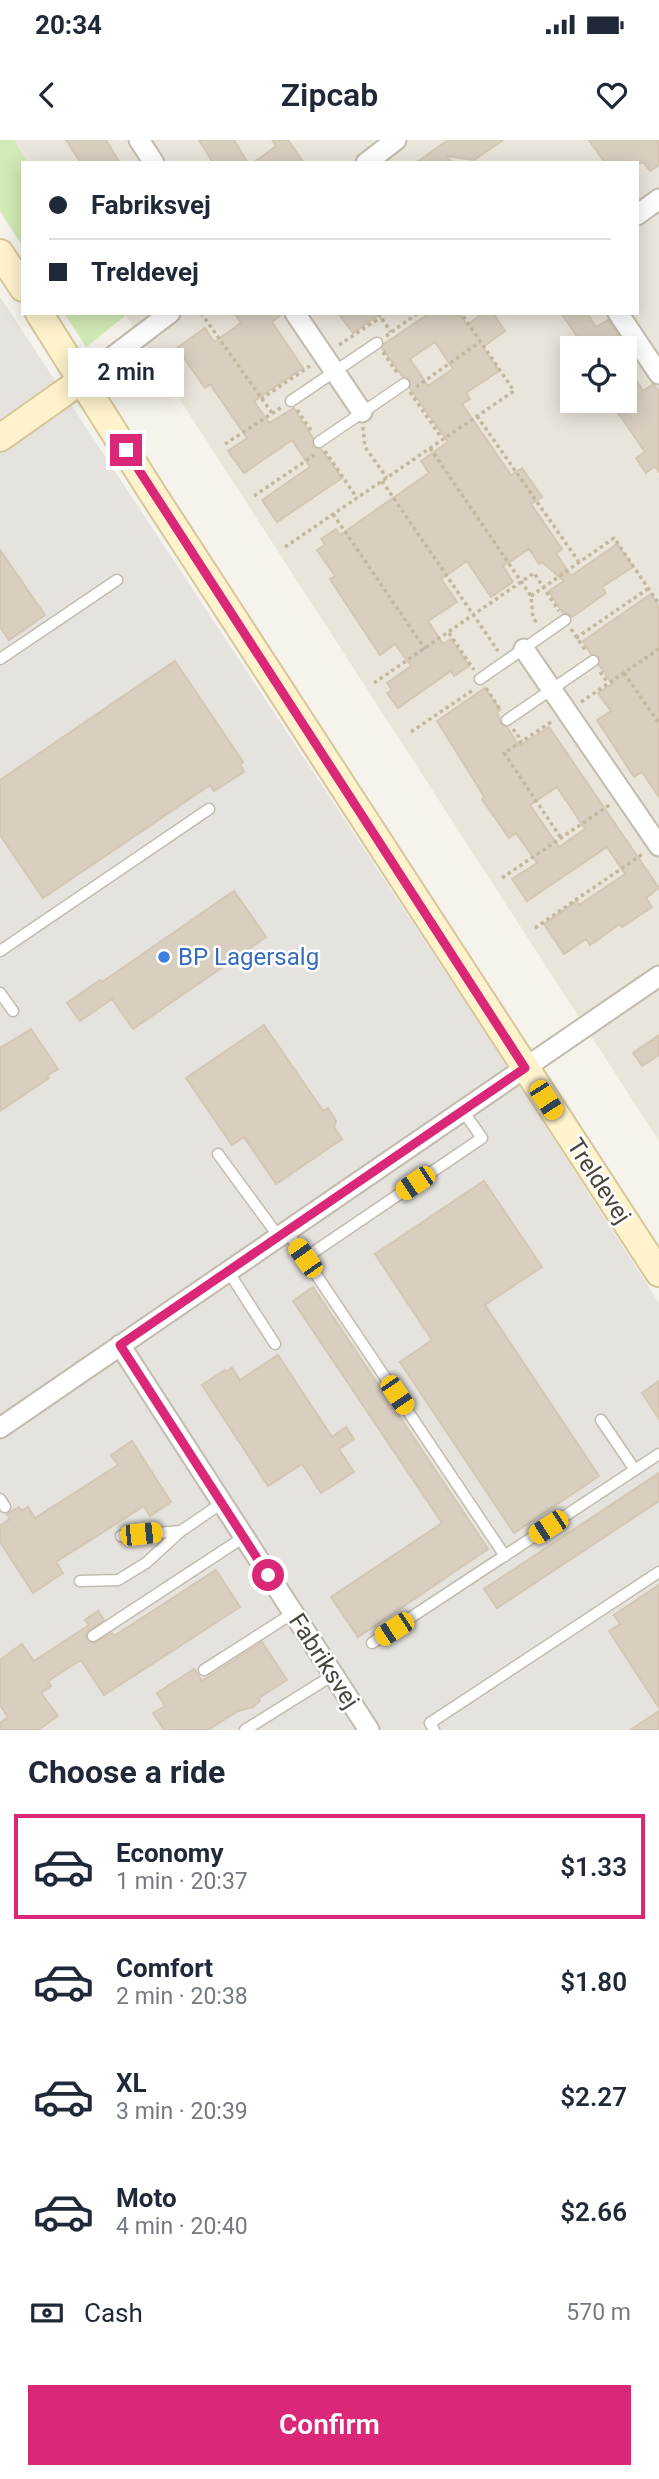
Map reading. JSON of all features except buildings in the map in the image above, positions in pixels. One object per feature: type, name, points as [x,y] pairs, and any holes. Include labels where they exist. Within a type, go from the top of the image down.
[{"type":"street","points":[[139,140],[153,161]]},
{"type":"street","points":[[369,161],[396,140]]},
{"type":"street","points":[[639,214],[659,199]]},
{"type":"street","points":[[0,253],[21,285]]},
{"type":"street","name":"Treldevej","points":[[40,315],[659,1273]]},
{"type":"street","points":[[0,438],[167,315]]},
{"type":"street","points":[[296,315],[362,412]]},
{"type":"street","points":[[619,315],[659,374]]},
{"type":"street","points":[[524,649],[658,844]]},
{"type":"street","points":[[0,1429],[659,976]]},
{"type":"street","name":"Fabriksvej","points":[[120,1345],[369,1730]]},
{"type":"lane","points":[[291,401],[377,343]]},
{"type":"lane","points":[[321,445],[362,412],[407,388]]},
{"type":"lane","points":[[0,659],[117,580]]},
{"type":"lane","points":[[481,681],[565,620]]},
{"type":"lane","points":[[508,720],[593,661]]},
{"type":"lane","points":[[0,951],[209,809]]},
{"type":"lane","points":[[0,993],[13,1011]]},
{"type":"lane","points":[[305,1258],[482,1138],[463,1111]]},
{"type":"lane","points":[[218,1154],[305,1258],[505,1556]]},
{"type":"lane","points":[[228,1271],[275,1344]]},
{"type":"lane","points":[[601,1420],[635,1471]]},
{"type":"lane","points":[[372,1643],[659,1454]]},
{"type":"lane","points":[[80,1581],[118,1580],[146,1563],[180,1531],[222,1503]]},
{"type":"lane","points":[[121,1536],[180,1531]]},
{"type":"lane","points":[[93,1636],[244,1537]]},
{"type":"lane","points":[[434,1730],[430,1723],[659,1572]]},
{"type":"lane","points":[[204,1670],[293,1613]]},
{"type":"lane","points":[[245,1730],[333,1675]]},
{"type":"path","points":[[202,315],[272,413]]},
{"type":"path","points":[[380,315],[391,332]]},
{"type":"path","points":[[377,343],[415,315]]},
{"type":"path","points":[[285,547],[514,391],[462,315]]},
{"type":"path","points":[[407,388],[481,342]]},
{"type":"path","points":[[225,444],[291,401]]},
{"type":"path","points":[[362,412],[365,447],[505,661]]},
{"type":"path","points":[[477,416],[579,562]]},
{"type":"path","points":[[254,496],[321,445]]},
{"type":"path","points":[[430,448],[531,596],[533,618],[545,635]]},
{"type":"path","points":[[333,514],[425,649]]},
{"type":"path","points":[[531,596],[614,538],[659,604]]},
{"type":"path","points":[[374,683],[534,573]]},
{"type":"path","points":[[576,638],[649,588]]},
{"type":"path","points":[[561,838],[504,753],[659,649]]},
{"type":"path","points":[[624,673],[659,723]]},
{"type":"path","points":[[411,732],[481,681]]},
{"type":"path","points":[[502,877],[624,795]]},
{"type":"path","points":[[535,928],[658,844]]},
{"type":"shaded area","points":[[14,140],[659,140],[659,1141],[125,315],[639,315],[639,161],[27,161]]},
{"type":"shaded area","points":[[0,297],[488,1037],[659,1303],[659,1730],[0,1730]]},
{"type":"green space","points":[[0,140],[14,140],[27,161],[21,161],[21,244],[0,211]]},
{"type":"green space","points":[[65,315],[125,315],[125,316],[86,347]]},
{"type":"place","name":"BP Lagersalg","points":[[164,957]]},
{"type":"route","points":[[126,450],[525,1068],[120,1345],[268,1575]]}]
